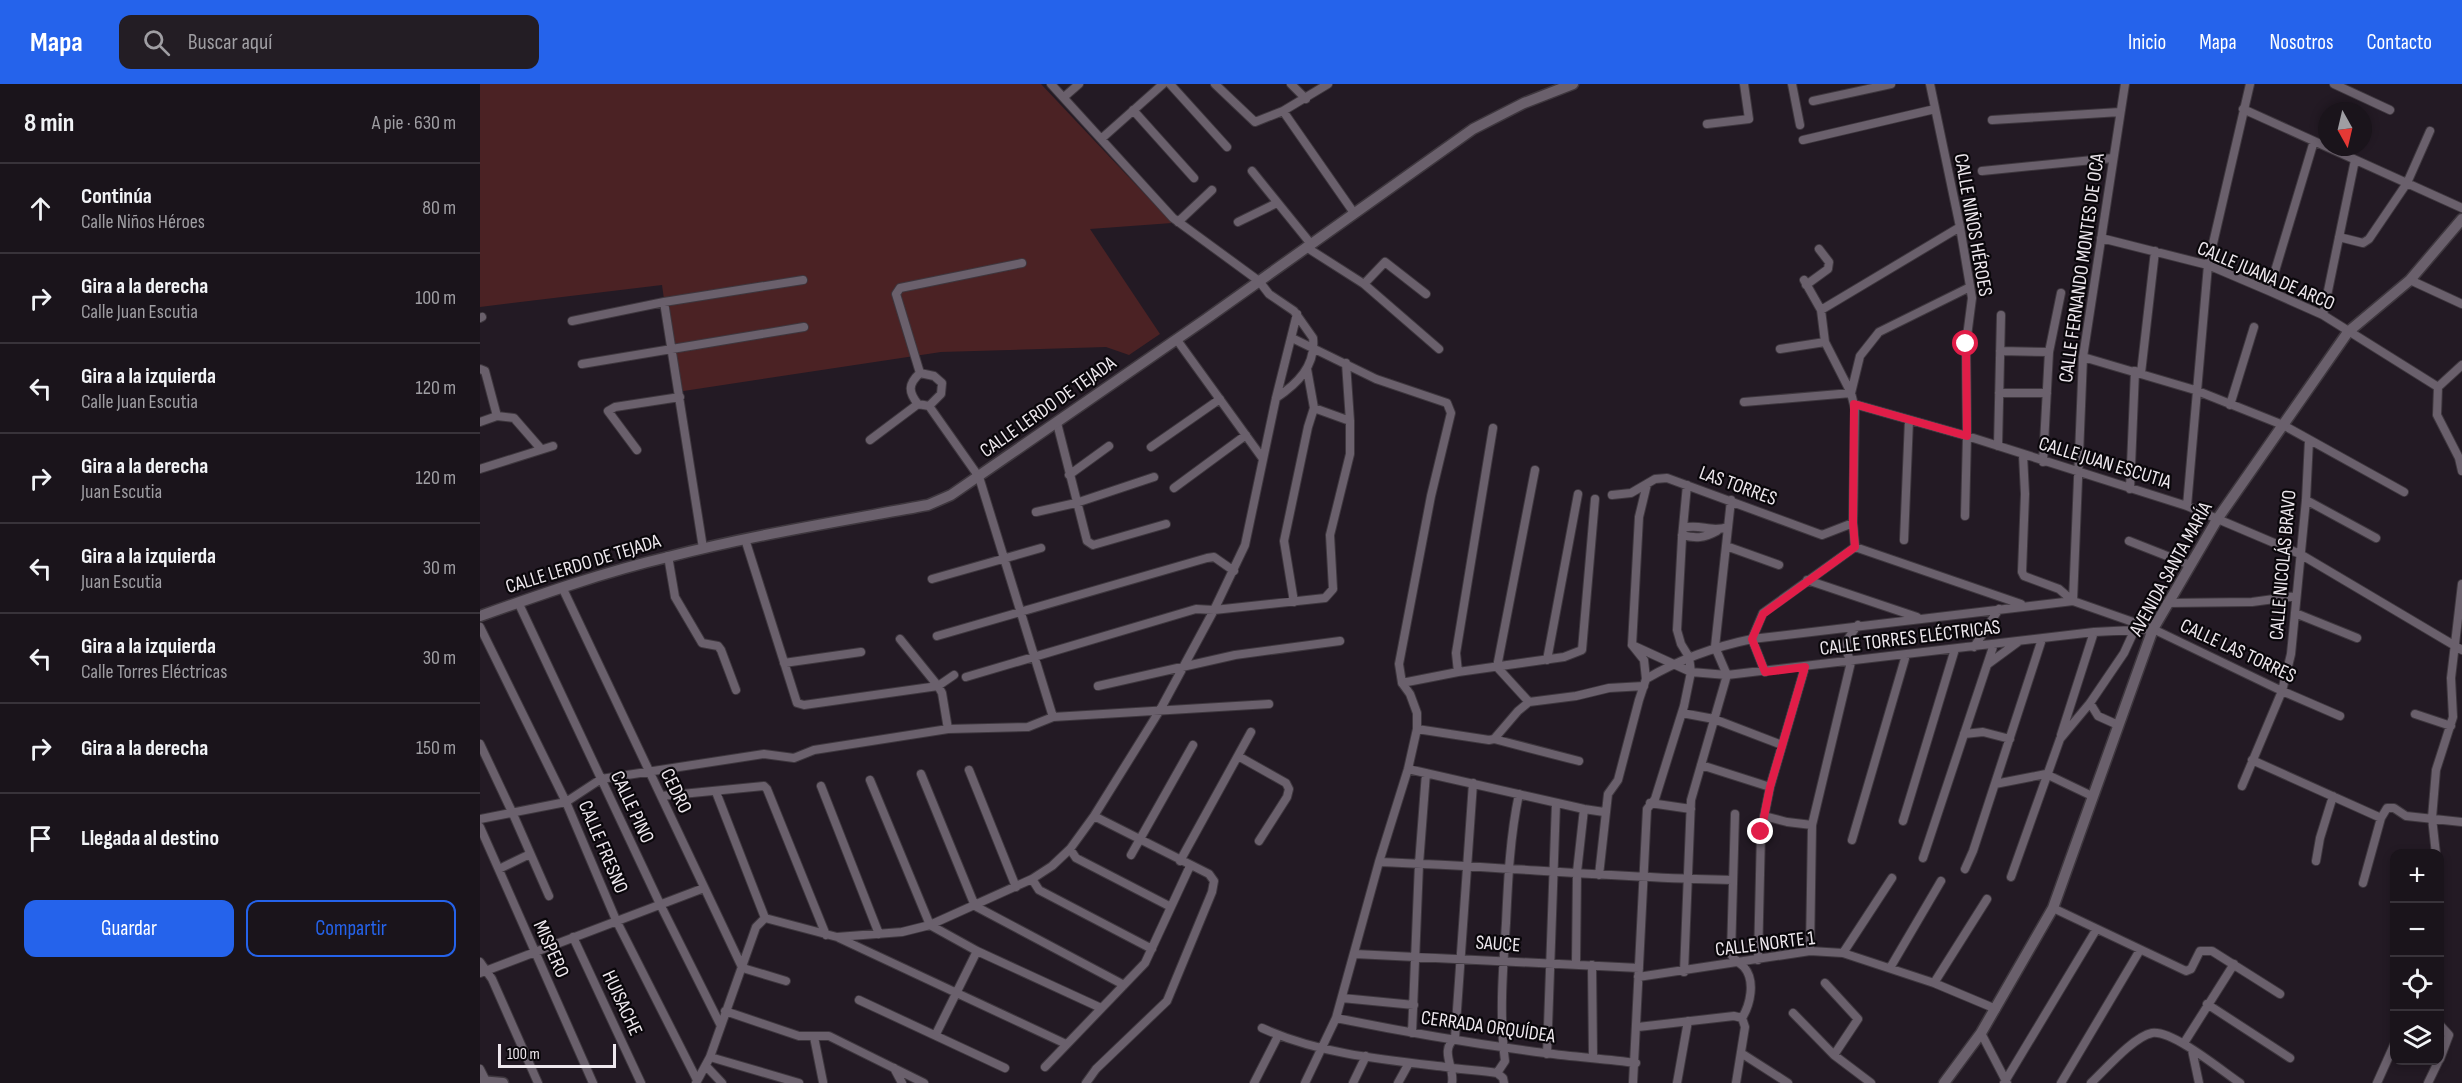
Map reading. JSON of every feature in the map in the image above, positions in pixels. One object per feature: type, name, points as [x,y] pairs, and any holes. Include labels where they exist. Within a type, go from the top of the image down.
[{"type":"main road","name":"CALLE LERDO DE TEJADA","points":[[480,616],[562,587],[668,556],[745,539],[928,505],[951,495],[1176,340],[1473,129],[1567,85]]},
{"type":"main road","name":"AVENIDA SANTA MARÍA","points":[[1944,1083],[1996,1009],[2053,908],[2153,629],[2167,603],[2218,518],[2348,332],[2410,280],[2462,219]]},
{"type":"main road","points":[[483,1081],[503,1083]]},
{"type":"street","points":[[1051,84],[1178,222],[1259,281],[1269,294],[1298,314],[1313,338],[1307,369],[1299,381],[1276,398]]},
{"type":"street","points":[[1064,97],[1079,84]]},
{"type":"street","points":[[1101,138],[1162,84]]},
{"type":"street","points":[[1170,84],[1227,147]]},
{"type":"street","points":[[1215,84],[1255,122],[1283,111],[1328,84]]},
{"type":"street","points":[[1291,84],[1306,99]]},
{"type":"street","points":[[1707,124],[1749,118],[1744,84]]},
{"type":"street","points":[[1792,84],[1800,125]]},
{"type":"street","points":[[1813,101],[1891,84]]},
{"type":"street","name":"CALLE NIÑOS HÉROES","points":[[1930,84],[1960,227],[1972,298],[1966,344],[1965,516]]},
{"type":"street","name":"CALLE FERNANDO MONTES DE OCA","points":[[2073,602],[2083,357],[2125,84]]},
{"type":"street","points":[[2187,506],[2195,390],[2208,265],[2250,84]]},
{"type":"street","points":[[2334,84],[2390,110]]},
{"type":"street","points":[[1803,140],[1935,109]]},
{"type":"street","points":[[2244,109],[2462,208]]},
{"type":"street","points":[[1133,110],[1194,178]]},
{"type":"street","points":[[1283,111],[1354,213]]},
{"type":"street","points":[[1992,120],[2120,112]]},
{"type":"street","points":[[2339,237],[2363,243],[2369,239],[2407,183],[2430,131]]},
{"type":"street","points":[[2269,291],[2314,141]]},
{"type":"street","points":[[1982,171],[2113,158]]},
{"type":"street","points":[[2323,315],[2355,160]]},
{"type":"street","points":[[1252,171],[1308,246],[1364,284],[1439,349]]},
{"type":"street","points":[[1178,222],[1212,190]]},
{"type":"street","points":[[1238,222],[1277,203]]},
{"type":"street","points":[[1821,310],[1960,227]]},
{"type":"street","name":"CALLE JUANA DE ARCO","points":[[2102,238],[2208,265],[2269,291],[2323,315],[2438,387]]},
{"type":"street","points":[[1819,249],[1829,262],[1828,269],[1805,282],[1821,310],[1825,342],[1851,393],[1854,404],[1853,523],[1855,547]]},
{"type":"street","points":[[2130,489],[2138,372],[2155,251]]},
{"type":"street","points":[[1364,284],[1385,262],[1425,294]]},
{"type":"street","points":[[920,373],[896,294],[900,288],[1022,263]]},
{"type":"street","points":[[572,321],[664,302],[803,280]]},
{"type":"street","points":[[2410,280],[2462,304]]},
{"type":"street","points":[[1851,393],[1860,356],[1879,332],[1970,286]]},
{"type":"street","points":[[2043,462],[2049,352],[2061,293]]},
{"type":"street","points":[[664,302],[703,548]]},
{"type":"street","points":[[837,937],[879,934],[930,925],[1032,879],[1052,866],[1070,849],[1094,816],[1160,710],[1214,610],[1245,546],[1276,398],[1298,314]]},
{"type":"street","points":[[1998,446],[2001,315]]},
{"type":"street","points":[[582,364],[804,327]]},
{"type":"street","points":[[2230,405],[2254,327]]},
{"type":"street","points":[[1292,338],[1376,378],[1447,404],[1451,413],[1431,496],[1399,664],[1402,683],[1410,694],[1417,713],[1417,729],[1408,768],[1379,862],[1336,1018],[1305,1083]]},
{"type":"street","points":[[1176,340],[1263,459]]},
{"type":"street","points":[[1780,349],[1825,342]]},
{"type":"street","points":[[2000,351],[2049,352]]},
{"type":"street","points":[[2083,357],[2195,390],[2283,425],[2404,492]]},
{"type":"street","points":[[966,677],[1196,609],[1214,610],[1325,598],[1333,589],[1330,535],[1350,454],[1346,363]]},
{"type":"street","points":[[2462,365],[2438,387],[2437,415],[2459,458],[2462,471]]},
{"type":"street","points":[[480,369],[485,372],[497,416]]},
{"type":"street","points":[[1294,602],[1284,541],[1314,408],[1307,369]]},
{"type":"street","points":[[920,373],[910,386],[911,396],[918,404],[929,406],[979,477],[1053,717]]},
{"type":"street","points":[[920,373],[934,376],[942,382],[941,394],[929,406]]},
{"type":"street","points":[[1744,402],[1851,393]]},
{"type":"street","points":[[1999,393],[2047,393]]},
{"type":"street","points":[[637,450],[608,411],[615,407],[680,397]]},
{"type":"street","points":[[1151,447],[1220,399]]},
{"type":"street","points":[[870,440],[918,404]]},
{"type":"street","name":"CALLE JUAN ESCUTIA","points":[[1854,404],[1967,436],[2218,518],[2300,554],[2458,648]]},
{"type":"street","points":[[1314,408],[1350,421]]},
{"type":"street","points":[[480,422],[497,416],[514,418],[541,450]]},
{"type":"street","points":[[1904,540],[1909,420]]},
{"type":"street","points":[[1057,423],[1087,541],[1093,545],[1166,524]]},
{"type":"street","points":[[1458,672],[1456,653],[1493,428]]},
{"type":"street","points":[[1174,488],[1246,435]]},
{"type":"street","name":"CALLE NICOLÁS BRAVO","points":[[2242,786],[2282,691],[2291,654],[2306,500],[2309,440]]},
{"type":"street","points":[[480,469],[553,446]]},
{"type":"street","points":[[1069,475],[1109,446]]},
{"type":"street","name":"CALLE LAS TORRES","points":[[2023,455],[2025,494],[2022,572],[2024,576],[2059,589],[2073,602],[2153,629],[2340,716]]},
{"type":"street","points":[[1497,667],[1535,470]]},
{"type":"street","points":[[1036,512],[1076,503],[1154,477]]},
{"type":"street","name":"LAS TORRES","points":[[1612,495],[1631,493],[1655,479],[1667,478],[1822,535],[1853,523]]},
{"type":"street","points":[[1599,875],[1604,812],[1608,795],[1618,780],[1645,682],[1644,660],[1632,645],[1639,517],[1647,484]]},
{"type":"street","points":[[1633,1083],[1638,1027],[1638,977],[1647,808],[1655,799],[1682,713],[1691,672],[1689,657],[1677,630],[1682,531],[1687,485]]},
{"type":"street","points":[[1547,660],[1578,494]]},
{"type":"street","points":[[1402,683],[1458,672],[1575,655],[1582,650],[1595,499]]},
{"type":"street","points":[[2306,500],[2376,538]]},
{"type":"street","points":[[1684,972],[1691,809],[1727,675],[1714,647],[1731,501]]},
{"type":"street","points":[[1682,531],[1695,525],[1720,530]]},
{"type":"street","points":[[1682,531],[1695,538],[1705,537],[1728,526]]},
{"type":"street","points":[[745,539],[797,703],[804,705],[938,686],[954,675]]},
{"type":"street","points":[[2129,541],[2190,565]]},
{"type":"street","points":[[1726,546],[1779,565]]},
{"type":"street","points":[[1765,672],[1752,639],[1763,614],[1855,547]]},
{"type":"street","points":[[1855,547],[2025,606]]},
{"type":"street","points":[[932,579],[1041,548]]},
{"type":"street","points":[[668,556],[675,597],[702,643],[718,646],[721,650],[736,690]]},
{"type":"street","points":[[937,636],[1207,558],[1214,557],[1234,571]]},
{"type":"street","points":[[1808,580],[1921,618]]},
{"type":"street","points":[[2435,849],[2432,818],[2436,770],[2451,726],[2453,706],[2451,678],[2458,648],[2462,584]]},
{"type":"street","name":"CEDRO","points":[[562,587],[741,965]]},
{"type":"street","points":[[2167,603],[2252,602],[2296,596]]},
{"type":"street","name":"CALLE PINO","points":[[518,602],[660,904],[720,1024]]},
{"type":"street","name":"CALLE TORRES ELÉCTRICAS","points":[[1645,682],[1672,664],[1689,657],[1714,647],[1752,639],[2073,602]]},
{"type":"street","points":[[1974,647],[1999,609]]},
{"type":"street","points":[[2295,613],[2357,638]]},
{"type":"street","points":[[1810,951],[1812,825],[1851,662],[1845,649],[1847,639],[1858,625]]},
{"type":"street","name":"CALLE FRESNO","points":[[480,627],[566,802],[616,920],[696,1082]]},
{"type":"street","points":[[2060,739],[2090,703],[2124,653],[2135,629]]},
{"type":"street","name":"CALLE TORRES ELÉCTRICAS","points":[[1632,645],[1691,672],[1727,675],[2094,632],[2153,629]]},
{"type":"street","points":[[2011,877],[2060,739],[2094,632]]},
{"type":"street","points":[[900,639],[942,693],[948,729]]},
{"type":"street","points":[[1965,869],[1973,851],[2042,639]]},
{"type":"street","points":[[1098,686],[1236,655],[1340,641]]},
{"type":"street","points":[[1988,664],[2019,642]]},
{"type":"street","points":[[1923,858],[1994,644]]},
{"type":"street","points":[[1903,821],[1955,649]]},
{"type":"street","points":[[784,663],[861,652]]},
{"type":"street","points":[[1852,840],[1906,655]]},
{"type":"street","points":[[1497,667],[1529,702]]},
{"type":"street","points":[[1758,960],[1761,832],[1770,787],[1805,667]]},
{"type":"street","points":[[1494,739],[1518,711],[1529,702],[1576,696],[1645,682]]},
{"type":"street","points":[[2090,703],[2098,716],[2118,725]]},
{"type":"street","points":[[480,819],[566,802],[601,779],[764,754],[794,758],[814,750],[948,729],[1028,727],[1053,717],[1269,704]]},
{"type":"street","points":[[1682,713],[1714,719],[1782,745]]},
{"type":"street","points":[[2415,714],[2451,726]]},
{"type":"street","points":[[1417,729],[1494,739],[1579,761]]},
{"type":"street","points":[[1180,861],[1251,732]]},
{"type":"street","points":[[1964,734],[1983,732],[2010,739]]},
{"type":"street","points":[[480,744],[549,896]]},
{"type":"street","points":[[1131,855],[1193,745]]},
{"type":"street","points":[[1238,756],[1286,783],[1289,789],[1287,797],[1259,841]]},
{"type":"street","points":[[2252,760],[2381,818]]},
{"type":"street","points":[[1701,765],[1770,787]]},
{"type":"street","points":[[1408,768],[1604,812]]},
{"type":"street","points":[[969,770],[1016,887]]},
{"type":"street","points":[[1412,1033],[1419,864],[1426,772]]},
{"type":"street","points":[[921,774],[975,906],[1124,985]]},
{"type":"street","points":[[1995,784],[2046,774],[2092,796]]},
{"type":"street","points":[[870,780],[930,925],[976,951],[1101,1008]]},
{"type":"street","points":[[1452,1083],[1448,1049],[1455,1038],[1473,783]]},
{"type":"street","points":[[661,796],[764,786],[826,935]]},
{"type":"street","points":[[821,786],[879,934]]},
{"type":"street","points":[[716,792],[765,918]]},
{"type":"street","points":[[1497,1073],[1505,1061],[1503,961],[1509,868],[1519,794]]},
{"type":"street","points":[[2316,861],[2320,838],[2333,796]]},
{"type":"street","points":[[1547,1054],[1556,803]]},
{"type":"street","points":[[1650,803],[1691,809]]},
{"type":"street","points":[[2363,883],[2381,818],[2386,810],[2390,808],[2406,816],[2462,822]]},
{"type":"street","points":[[1576,964],[1577,872],[1584,809]]},
{"type":"street","points":[[1734,814],[1731,954],[1746,969],[1750,988],[1748,1008],[1742,1018],[1745,1027],[1736,1083]]},
{"type":"street","points":[[1086,1083],[1096,1069],[1161,1010],[1172,993],[1212,892],[1214,881],[1209,874],[1094,816]]},
{"type":"street","points":[[1764,816],[1812,825]]},
{"type":"street","name":"MISPERO","points":[[480,827],[593,1083]]},
{"type":"street","points":[[1070,849],[1076,858],[1171,907]]},
{"type":"street","points":[[499,869],[530,854]]},
{"type":"street","points":[[1379,862],[1577,872],[1644,878],[1732,880]]},
{"type":"street","points":[[1045,1067],[1145,963],[1190,866]]},
{"type":"street","points":[[1843,953],[1892,878]]},
{"type":"street","points":[[1032,879],[1039,890],[1152,949]]},
{"type":"street","points":[[1890,968],[1941,881]]},
{"type":"street","points":[[483,972],[704,888]]},
{"type":"street","points":[[1934,982],[1987,900]]},
{"type":"street","points":[[2053,908],[2186,971],[2191,969],[2200,951],[2212,951],[2280,994]]},
{"type":"street","points":[[765,918],[837,937],[1066,1044]]},
{"type":"street","points":[[696,1082],[710,1056],[756,927],[765,918]]},
{"type":"street","points":[[2006,1082],[2096,930]]},
{"type":"street","name":"HUISACHE","points":[[573,937],[641,1083]]},
{"type":"street","points":[[2061,1083],[2140,950]]},
{"type":"street","points":[[936,1034],[976,951]]},
{"type":"street","name":"CALLE NORTE 1","points":[[1638,977],[1684,972],[1810,951],[1843,953],[1934,982],[1996,1009]]},
{"type":"street","name":"SAUCE","points":[[1355,954],[1639,968]]},
{"type":"street","points":[[480,962],[483,972],[492,979],[538,1083]]},
{"type":"street","points":[[2184,1043],[2234,964]]},
{"type":"street","points":[[741,965],[746,969],[786,981]]},
{"type":"street","points":[[1592,965],[1593,1057]]},
{"type":"street","points":[[1825,982],[1858,1019],[1834,1055]]},
{"type":"street","points":[[1342,998],[1414,1005]]},
{"type":"street","points":[[860,1000],[1005,1068]]},
{"type":"street","points":[[2207,1004],[2290,1058]]},
{"type":"street","points":[[725,1011],[799,1036],[829,1036],[924,1083]]},
{"type":"street","points":[[1792,1013],[1834,1055],[1871,1083]]},
{"type":"street","points":[[1638,1027],[1734,1016],[1742,1018]]},
{"type":"street","name":"CERRADA ORQUÍDEA","points":[[1336,1018],[1412,1033],[1547,1054],[1636,1063]]},
{"type":"street","points":[[1677,1083],[1688,1021]]},
{"type":"street","points":[[1262,1028],[1278,1036],[1322,1048],[1409,1063],[1497,1073],[1503,1078],[1504,1083]]},
{"type":"street","points":[[2444,1030],[2449,1035],[2444,1048]]},
{"type":"street","points":[[1981,1033],[2006,1082]]},
{"type":"street","points":[[2091,1083],[2142,1038],[2152,1033],[2163,1034],[2184,1043],[2240,1083]]},
{"type":"street","points":[[1254,1083],[1278,1036]]},
{"type":"street","points":[[813,1083],[824,1082],[814,1037]]},
{"type":"street","points":[[2192,1050],[2199,1083]]},
{"type":"street","points":[[1741,1053],[1788,1083]]},
{"type":"street","points":[[2377,1083],[2390,1054]]},
{"type":"street","points":[[710,1056],[799,1083]]},
{"type":"street","points":[[1353,1083],[1366,1056]]},
{"type":"street","points":[[1398,1083],[1409,1063]]},
{"type":"street","points":[[2428,1083],[2437,1065]]},
{"type":"street","points":[[706,1066],[722,1083]]},
{"type":"street","points":[[894,1067],[902,1083]]},
{"type":"street","points":[[480,1069],[483,1081]]},
{"type":"shaded area","points":[[480,84],[1041,84],[1172,223],[1090,229],[1160,334],[1129,355],[1106,347],[941,352],[677,392],[662,285],[480,307]]},
{"type":"route","points":[[1761,832],[1770,787],[1805,667],[1765,672],[1752,639],[1763,614],[1855,547],[1853,523],[1854,404],[1967,436],[1966,344]]}]
